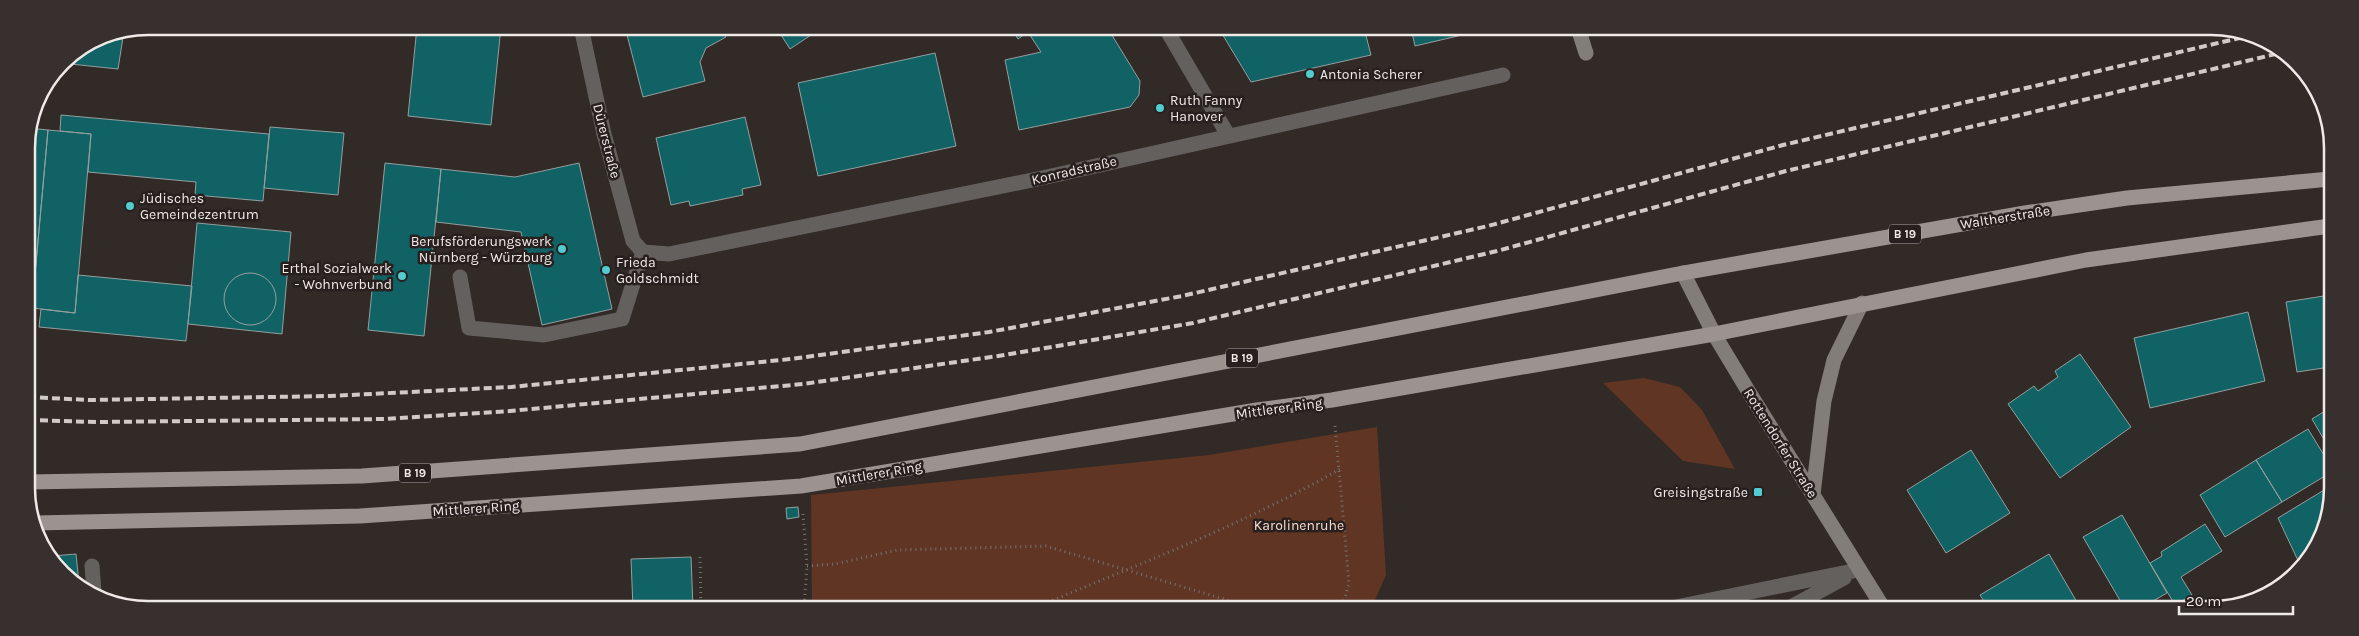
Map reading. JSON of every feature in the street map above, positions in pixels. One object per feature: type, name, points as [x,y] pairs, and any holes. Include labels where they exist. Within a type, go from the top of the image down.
[{"type":"main road","name":"Waltherstraße","points":[[1683,273],[2025,212],[2127,198],[2324,180]]},
{"type":"main road","points":[[1714,334],[1862,303],[2086,260],[2324,227]]},
{"type":"main road","name":"B 19","points":[[35,482],[362,476],[800,444],[1683,273]]},
{"type":"main road","name":"Mittlerer Ring","points":[[41,523],[360,516],[801,486],[1257,410],[1332,400],[1714,334]]},
{"type":"street","name":"Dürerstraße","points":[[583,35],[604,134],[633,240],[643,252]]},
{"type":"street","points":[[1170,35],[1228,135]]},
{"type":"street","points":[[1580,35],[1586,52]]},
{"type":"street","name":"Konradstraße","points":[[643,252],[670,254],[1042,178],[1503,75]]},
{"type":"street","points":[[460,277],[469,328],[544,335],[622,320],[643,252]]},
{"type":"street","name":"Rottendorfer Straße","points":[[1683,273],[1714,334],[1879,601]]},
{"type":"street","points":[[1813,494],[1824,401],[1834,360],[1862,303]]},
{"type":"street","points":[[92,566],[94,587]]},
{"type":"street","points":[[1705,601],[1858,570]]},
{"type":"street","points":[[1802,601],[1858,570]]},
{"type":"path","points":[[1332,400],[1340,469],[1349,583],[1344,601]]},
{"type":"path","points":[[1051,601],[1292,496],[1340,469]]},
{"type":"path","points":[[801,486],[807,566],[804,601]]},
{"type":"path","points":[[807,566],[835,564],[897,550],[1046,546],[1234,601]]},
{"type":"path","points":[[700,557],[701,601]]},
{"type":"green space","points":[[1644,378],[1680,387],[1702,410],[1735,469],[1683,461],[1603,383]]},
{"type":"green space","name":"Karolinenruhe","points":[[1377,427],[1386,575],[1375,601],[812,601],[811,495],[1209,455]]},
{"type":"building","points":[[416,35],[500,35],[491,125],[408,116]]},
{"type":"building","points":[[627,35],[725,35],[726,37],[706,48],[700,62],[705,81],[643,97]]},
{"type":"building","points":[[781,35],[811,35],[790,49]]},
{"type":"building","points":[[1016,35],[1024,35],[1018,39]]},
{"type":"building","points":[[1030,35],[1112,35],[1140,81],[1139,95],[1130,107],[1019,130],[1005,60],[1041,52]]},
{"type":"building","points":[[1223,35],[1366,35],[1371,55],[1251,82]]},
{"type":"building","points":[[1413,35],[1462,35],[1415,46]]},
{"type":"building","points":[[123,38],[118,69],[73,64],[92,50]]},
{"type":"building","points":[[935,53],[956,146],[818,176],[798,83]]},
{"type":"building","points":[[61,115],[269,134],[263,201],[195,195],[196,182],[88,172],[91,134],[60,131]]},
{"type":"building","points":[[745,117],[761,185],[742,189],[743,195],[690,206],[689,201],[671,205],[656,138]]},
{"type":"building","points":[[270,127],[344,133],[338,195],[264,188]]},
{"type":"building","points":[[37,129],[48,130],[35,275],[35,141]]},
{"type":"building","points":[[48,130],[91,134],[75,313],[35,308],[35,275]]},
{"type":"building","name":"Erthal Sozialwerk - Wohnverbund","points":[[385,163],[441,169],[424,336],[368,330]]},
{"type":"building","name":"Berufsförderungswerk Nürnberg - Würzburg","points":[[579,163],[612,309],[542,325],[521,232],[436,222],[441,169],[515,177]]},
{"type":"building","points":[[197,223],[291,232],[282,334],[188,324]]},
{"type":"building","points":[[250,273],[260,275],[268,281],[274,289],[276,299],[274,309],[268,317],[260,323],[250,325],[240,323],[232,317],[226,309],[224,299],[226,289],[232,281],[240,275]]},
{"type":"building","points":[[78,275],[192,286],[186,341],[39,327],[41,309],[75,313]]},
{"type":"building","points":[[2324,296],[2324,368],[2297,372],[2286,302]]},
{"type":"building","points":[[2248,312],[2265,381],[2150,408],[2134,338]]},
{"type":"building","points":[[2080,354],[2131,427],[2060,478],[2008,404],[2034,386],[2038,391],[2058,377],[2055,371]]},
{"type":"building","points":[[2324,412],[2324,440],[2312,419]]},
{"type":"building","points":[[2308,429],[2324,455],[2324,477],[2282,502],[2256,460]]},
{"type":"building","points":[[1971,450],[2010,513],[1946,553],[1907,490]]},
{"type":"building","points":[[2256,460],[2282,502],[2225,537],[2200,495]]},
{"type":"building","points":[[2324,490],[2322,510],[2318,524],[2309,544],[2298,560],[2278,518]]},
{"type":"building","points":[[798,507],[799,517],[787,519],[786,508]]},
{"type":"building","points":[[2122,515],[2167,593],[2153,601],[2120,601],[2083,537]]},
{"type":"building","points":[[2205,524],[2222,551],[2181,577],[2192,595],[2182,601],[2173,601],[2150,563],[2162,556],[2161,552]]},
{"type":"building","points":[[76,554],[78,577],[68,568],[57,556]]},
{"type":"building","points":[[2049,554],[2076,601],[1984,601],[1980,595]]},
{"type":"building","points":[[691,557],[693,601],[633,601],[631,559]]},
{"type":"railway","points":[[35,397],[89,400],[330,396],[511,387],[791,359],[989,332],[1182,296],[1488,226],[1783,145],[2238,38]]},
{"type":"railway","points":[[35,420],[96,422],[384,419],[510,411],[803,384],[998,356],[1193,323],[1497,251],[1786,171],[2274,54]]},
{"type":"place","name":"Antonia Scherer","points":[[1310,74]]},
{"type":"place","name":"Ruth Fanny Hanover","points":[[1160,108]]},
{"type":"place","name":"Jüdisches Gemeindezentrum","points":[[130,206]]},
{"type":"place","name":"Berufsförderungswerk Nürnberg - Würzburg","points":[[562,249]]},
{"type":"place","name":"Frieda Goldschmidt","points":[[606,270]]},
{"type":"place","name":"Erthal Sozialwerk - Wohnverbund","points":[[402,276]]},
{"type":"place","name":"Greisingstraße","points":[[1758,492]]}]
